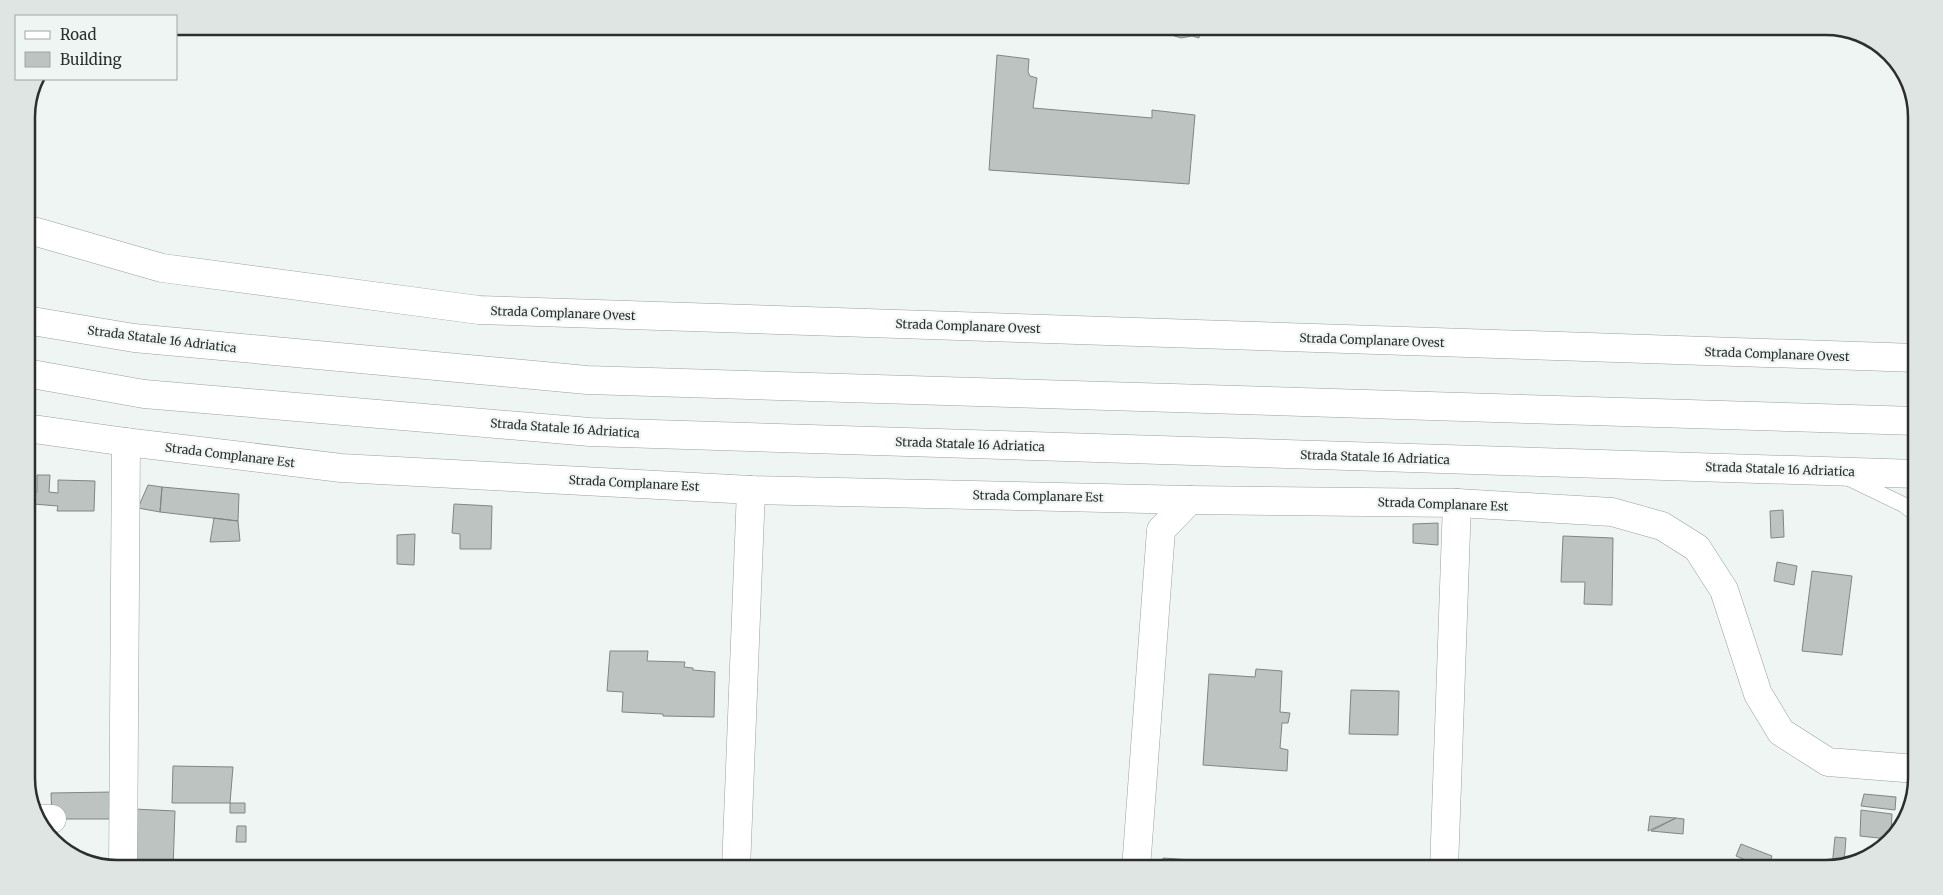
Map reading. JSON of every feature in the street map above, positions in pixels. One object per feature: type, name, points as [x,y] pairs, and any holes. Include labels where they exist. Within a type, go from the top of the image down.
[{"type":"main road","name":"Strada Complanare Ovest","points":[[35,232],[162,268],[479,310],[1908,358]]},
{"type":"main road","name":"Strada Statale 16 Adriatica","points":[[35,322],[134,338],[587,380],[1908,421]]},
{"type":"main road","name":"Strada Statale 16 Adriatica","points":[[35,375],[144,394],[590,432],[1908,474]]},
{"type":"main road","name":"Strada Complanare Est","points":[[35,429],[341,468],[751,490],[1190,500],[1457,502],[1612,512],[1662,526],[1697,548],[1724,590],[1758,694],[1782,732],[1828,762],[1908,768]]},
{"type":"main road","points":[[123,860],[126,442]]},
{"type":"main road","points":[[736,860],[751,490]]},
{"type":"main road","points":[[1137,860],[1161,530],[1190,500]]},
{"type":"main road","points":[[1444,860],[1457,502]]},
{"type":"lane","points":[[1833,471],[1908,508]]},
{"type":"building","points":[[1171,35],[1199,35],[1199,38],[1192,36],[1181,38]]},
{"type":"building","points":[[997,55],[1029,59],[1028,72],[1030,76],[1037,78],[1033,108],[1152,118],[1152,110],[1195,115],[1189,184],[989,170]]},
{"type":"building","points":[[37,475],[50,475],[49,492],[58,493],[58,480],[95,481],[94,511],[57,511],[58,506],[35,504],[35,492],[37,492]]},
{"type":"building","points":[[148,485],[162,487],[160,512],[138,508]]},
{"type":"building","points":[[162,487],[239,494],[238,521],[160,512]]},
{"type":"building","points":[[454,504],[492,506],[491,549],[460,549],[460,534],[452,533]]},
{"type":"building","points":[[1783,510],[1784,537],[1771,538],[1770,511]]},
{"type":"building","points":[[214,518],[238,521],[240,541],[210,542]]},
{"type":"building","points":[[1438,523],[1438,545],[1413,543],[1413,524]]},
{"type":"building","points":[[415,534],[414,565],[397,564],[397,535]]},
{"type":"building","points":[[1563,536],[1613,538],[1612,605],[1584,604],[1585,582],[1561,582]]},
{"type":"building","points":[[1777,562],[1797,566],[1794,585],[1774,581]]},
{"type":"building","points":[[1812,571],[1852,576],[1842,655],[1802,651]]},
{"type":"building","points":[[610,651],[648,651],[647,661],[685,662],[684,667],[693,668],[693,670],[715,672],[714,717],[663,716],[663,714],[622,712],[623,692],[607,691]]},
{"type":"building","points":[[1256,669],[1282,671],[1280,712],[1290,713],[1288,723],[1282,723],[1280,748],[1288,750],[1287,771],[1203,765],[1209,674],[1255,677]]},
{"type":"building","points":[[1351,690],[1399,691],[1398,735],[1349,734]]},
{"type":"building","points":[[173,766],[233,767],[230,803],[172,803]]},
{"type":"building","points":[[113,792],[113,819],[52,819],[51,793]]},
{"type":"building","points":[[1864,794],[1896,797],[1895,810],[1861,806]]},
{"type":"building","points":[[230,803],[245,803],[245,813],[230,813]]},
{"type":"building","points":[[134,809],[175,811],[173,860],[133,860]]},
{"type":"building","points":[[1861,810],[1892,814],[1891,827],[1882,838],[1860,836]]},
{"type":"building","points":[[1650,816],[1676,818],[1648,831]]},
{"type":"building","points":[[1676,818],[1684,819],[1683,834],[1651,831]]},
{"type":"building","points":[[237,826],[246,826],[246,842],[236,842]]},
{"type":"building","points":[[1835,837],[1846,838],[1844,857],[1833,859]]},
{"type":"building","points":[[1741,844],[1772,856],[1770,860],[1746,860],[1736,856]]},
{"type":"building","points":[[1163,858],[1192,860],[1163,860]]}]
